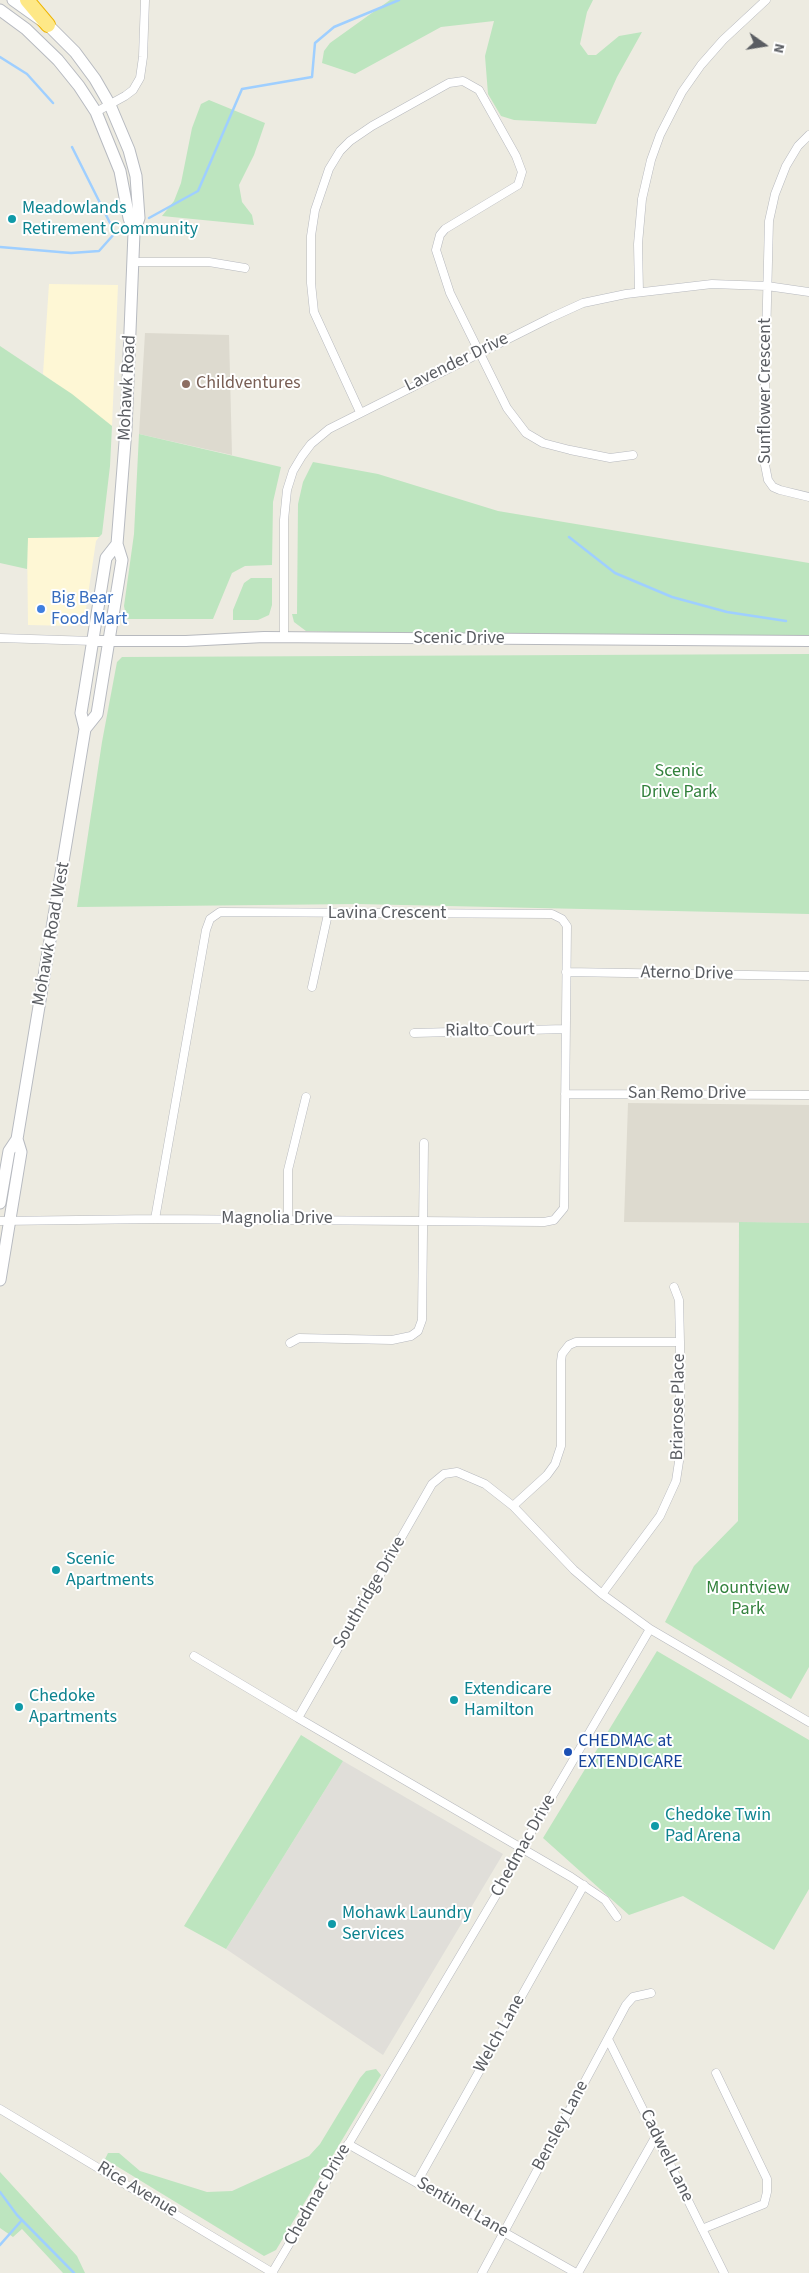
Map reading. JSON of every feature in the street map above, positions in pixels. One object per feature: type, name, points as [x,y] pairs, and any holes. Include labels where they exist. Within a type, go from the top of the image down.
[{"type":"highway","points":[[27,0],[48,25]]},
{"type":"main road","name":"Mohawk Road","points":[[13,0],[48,25],[75,52],[95,80],[110,105],[129,150],[136,176],[139,218],[134,233],[126,429],[117,544],[122,560],[110,640]]},
{"type":"main road","name":"Mohawk Road","points":[[0,10],[26,30],[58,60],[79,86],[96,112],[120,171],[129,218],[134,233]]},
{"type":"main road","name":"Mohawk Road","points":[[93,641],[106,558],[117,544]]},
{"type":"main road","name":"Mohawk Road West","points":[[86,728],[98,714],[110,640]]},
{"type":"main road","name":"Mohawk Road West","points":[[0,1280],[5,1222],[21,1152],[18,1139],[86,728],[82,712],[93,641]]},
{"type":"main road","name":"Mohawk Road West","points":[[0,1204],[9,1151],[18,1139]]},
{"type":"street","points":[[96,112],[133,90],[140,78],[143,57],[145,0]]},
{"type":"street","points":[[639,292],[638,244],[642,199],[651,160],[660,134],[682,92],[701,65],[728,35],[766,0]]},
{"type":"street","points":[[360,412],[314,312],[310,283],[311,245],[315,210],[329,169],[340,151],[350,141],[372,126],[456,81],[470,83],[479,90],[516,156],[522,172],[518,185],[445,229],[437,242],[438,256],[450,293],[512,417],[534,439],[554,446],[610,458],[633,455]]},
{"type":"street","name":"Sunflower Crescent","points":[[809,135],[798,146],[786,166],[775,194],[769,221],[766,473],[773,487],[809,497]]},
{"type":"street","points":[[134,262],[209,262],[245,268]]},
{"type":"street","name":"Lavender Drive","points":[[284,637],[284,520],[289,482],[296,465],[311,444],[329,429],[570,308],[606,297],[712,284],[767,286],[809,292]]},
{"type":"street","name":"Scenic Drive","points":[[93,641],[284,637],[809,641]]},
{"type":"street","points":[[0,638],[93,641]]},
{"type":"street","name":"Lavina Crescent","points":[[155,1218],[206,930],[210,919],[220,912],[552,914],[562,919],[567,926],[564,1208],[554,1220]]},
{"type":"street","points":[[312,987],[328,914]]},
{"type":"street","name":"Aterno Drive","points":[[566,972],[809,976]]},
{"type":"street","name":"Rialto Court","points":[[414,1033],[565,1029]]},
{"type":"street","name":"San Remo Drive","points":[[565,1094],[809,1095]]},
{"type":"street","points":[[288,1219],[288,1170],[306,1097]]},
{"type":"street","points":[[290,1342],[300,1338],[392,1340],[411,1336],[418,1331],[422,1320],[424,1143]]},
{"type":"street","name":"Magnolia Drive","points":[[5,1222],[155,1218],[544,1222],[554,1220]]},
{"type":"street","name":"Briarose Place","points":[[602,1594],[660,1516],[676,1481],[680,1455],[680,1342],[679,1300],[674,1287]]},
{"type":"street","points":[[513,1506],[547,1475],[555,1464],[561,1446],[561,1361],[562,1354],[569,1345],[576,1342],[680,1342]]},
{"type":"street","name":"Southridge Drive","points":[[298,1718],[432,1484],[444,1474],[457,1472],[485,1484],[513,1506],[574,1570],[602,1594],[650,1629]]},
{"type":"street","points":[[650,1629],[809,1722]]},
{"type":"street","name":"Chedmac Drive","points":[[272,2273],[650,1629]]},
{"type":"street","points":[[194,1656],[455,1810],[523,1847],[605,1900],[617,1917]]},
{"type":"street","name":"Welch Lane","points":[[416,2182],[584,1885]]},
{"type":"street","name":"Bensley Lane","points":[[482,2273],[630,2001],[643,1993],[650,1993]]},
{"type":"street","name":"Cadwell Lane","points":[[608,2039],[702,2229],[721,2272]]},
{"type":"street","points":[[702,2229],[764,2204],[767,2192],[767,2179],[716,2073]]},
{"type":"street","name":"Rice Avenue","points":[[0,2109],[272,2273]]},
{"type":"street","points":[[577,2273],[656,2136]]},
{"type":"street","name":"Sentinel Lane","points":[[348,2144],[577,2273]]},
{"type":"shaded area","points":[[49,284],[118,285],[112,426],[43,374]]},
{"type":"shaded area","name":"Childventures","points":[[145,333],[229,335],[232,455],[139,434]]},
{"type":"shaded area","points":[[99,537],[96,541],[84,622],[74,626],[28,625],[27,538]]},
{"type":"shaded area","points":[[628,1103],[809,1105],[809,1223],[624,1222]]},
{"type":"shaded area","points":[[343,1761],[503,1854],[383,2055],[226,1949]]},
{"type":"green space","points":[[390,0],[593,0],[587,12],[580,44],[588,55],[596,55],[619,36],[642,32],[617,77],[596,124],[514,120],[501,116],[488,94],[485,56],[494,21],[441,27],[355,74],[322,63],[324,51],[330,43]]},
{"type":"green space","points":[[209,100],[265,123],[254,155],[239,185],[242,202],[252,215],[254,225],[162,216],[174,201],[181,183],[192,128],[201,104]]},
{"type":"green space","points":[[0,346],[72,394],[112,426],[110,466],[102,534],[99,537],[28,538],[27,569],[0,563]]},
{"type":"green space","points":[[139,434],[281,467],[273,502],[272,565],[245,566],[232,573],[213,619],[128,619],[126,616],[124,606],[134,534]]},
{"type":"green space","points":[[313,462],[378,474],[498,511],[809,563],[809,635],[421,635],[306,631],[294,622],[292,614],[297,614],[298,504],[303,482]]},
{"type":"green space","points":[[251,578],[272,578],[272,605],[269,615],[258,620],[233,620],[233,610],[244,583]]},
{"type":"green space","name":"Scenic Drive Park","points":[[809,654],[809,914],[357,904],[77,907],[102,742],[117,662],[122,657]]},
{"type":"green space","name":"Mountview Park","points":[[739,1222],[809,1223],[809,1667],[791,1699],[665,1622],[694,1566],[738,1521]]},
{"type":"green space","points":[[657,1651],[809,1740],[809,1889],[774,1950],[683,1896],[629,1915],[543,1838]]},
{"type":"green space","points":[[301,1735],[343,1761],[226,1949],[184,1926]]},
{"type":"green space","points":[[376,2069],[381,2075],[276,2250],[264,2256],[105,2159],[108,2153],[119,2153],[140,2171],[207,2192],[232,2191],[309,2156],[320,2144],[360,2078],[366,2071]]},
{"type":"green space","points":[[0,2172],[77,2256],[85,2273],[63,2273],[22,2229],[13,2237],[0,2228]]},
{"type":"waterway","points":[[149,218],[198,191],[242,89],[312,77],[315,43],[334,27],[399,0]]},
{"type":"waterway","points":[[0,57],[27,74],[53,103]]},
{"type":"waterway","points":[[72,147],[115,233]]},
{"type":"waterway","points":[[0,247],[71,253],[99,251],[119,231]]},
{"type":"waterway","points":[[569,537],[615,573],[672,597],[727,612],[786,621]]},
{"type":"waterway","points":[[0,2192],[17,2215],[74,2273]]},
{"type":"waterway","points":[[0,2245],[22,2220]]},
{"type":"place","name":"Meadowlands Retirement Community","points":[[12,219]]},
{"type":"place","name":"Childventures","points":[[186,384]]},
{"type":"place","name":"Big Bear Food Mart","points":[[41,609]]},
{"type":"place","name":"Scenic Apartments","points":[[56,1570]]},
{"type":"place","name":"Extendicare Hamilton","points":[[454,1700]]},
{"type":"place","name":"Chedoke Apartments","points":[[19,1707]]},
{"type":"place","name":"CHEDMAC at EXTENDICARE","points":[[568,1752]]},
{"type":"place","name":"Chedoke Twin Pad Arena","points":[[655,1826]]},
{"type":"place","name":"Mohawk Laundry Services","points":[[332,1924]]}]
